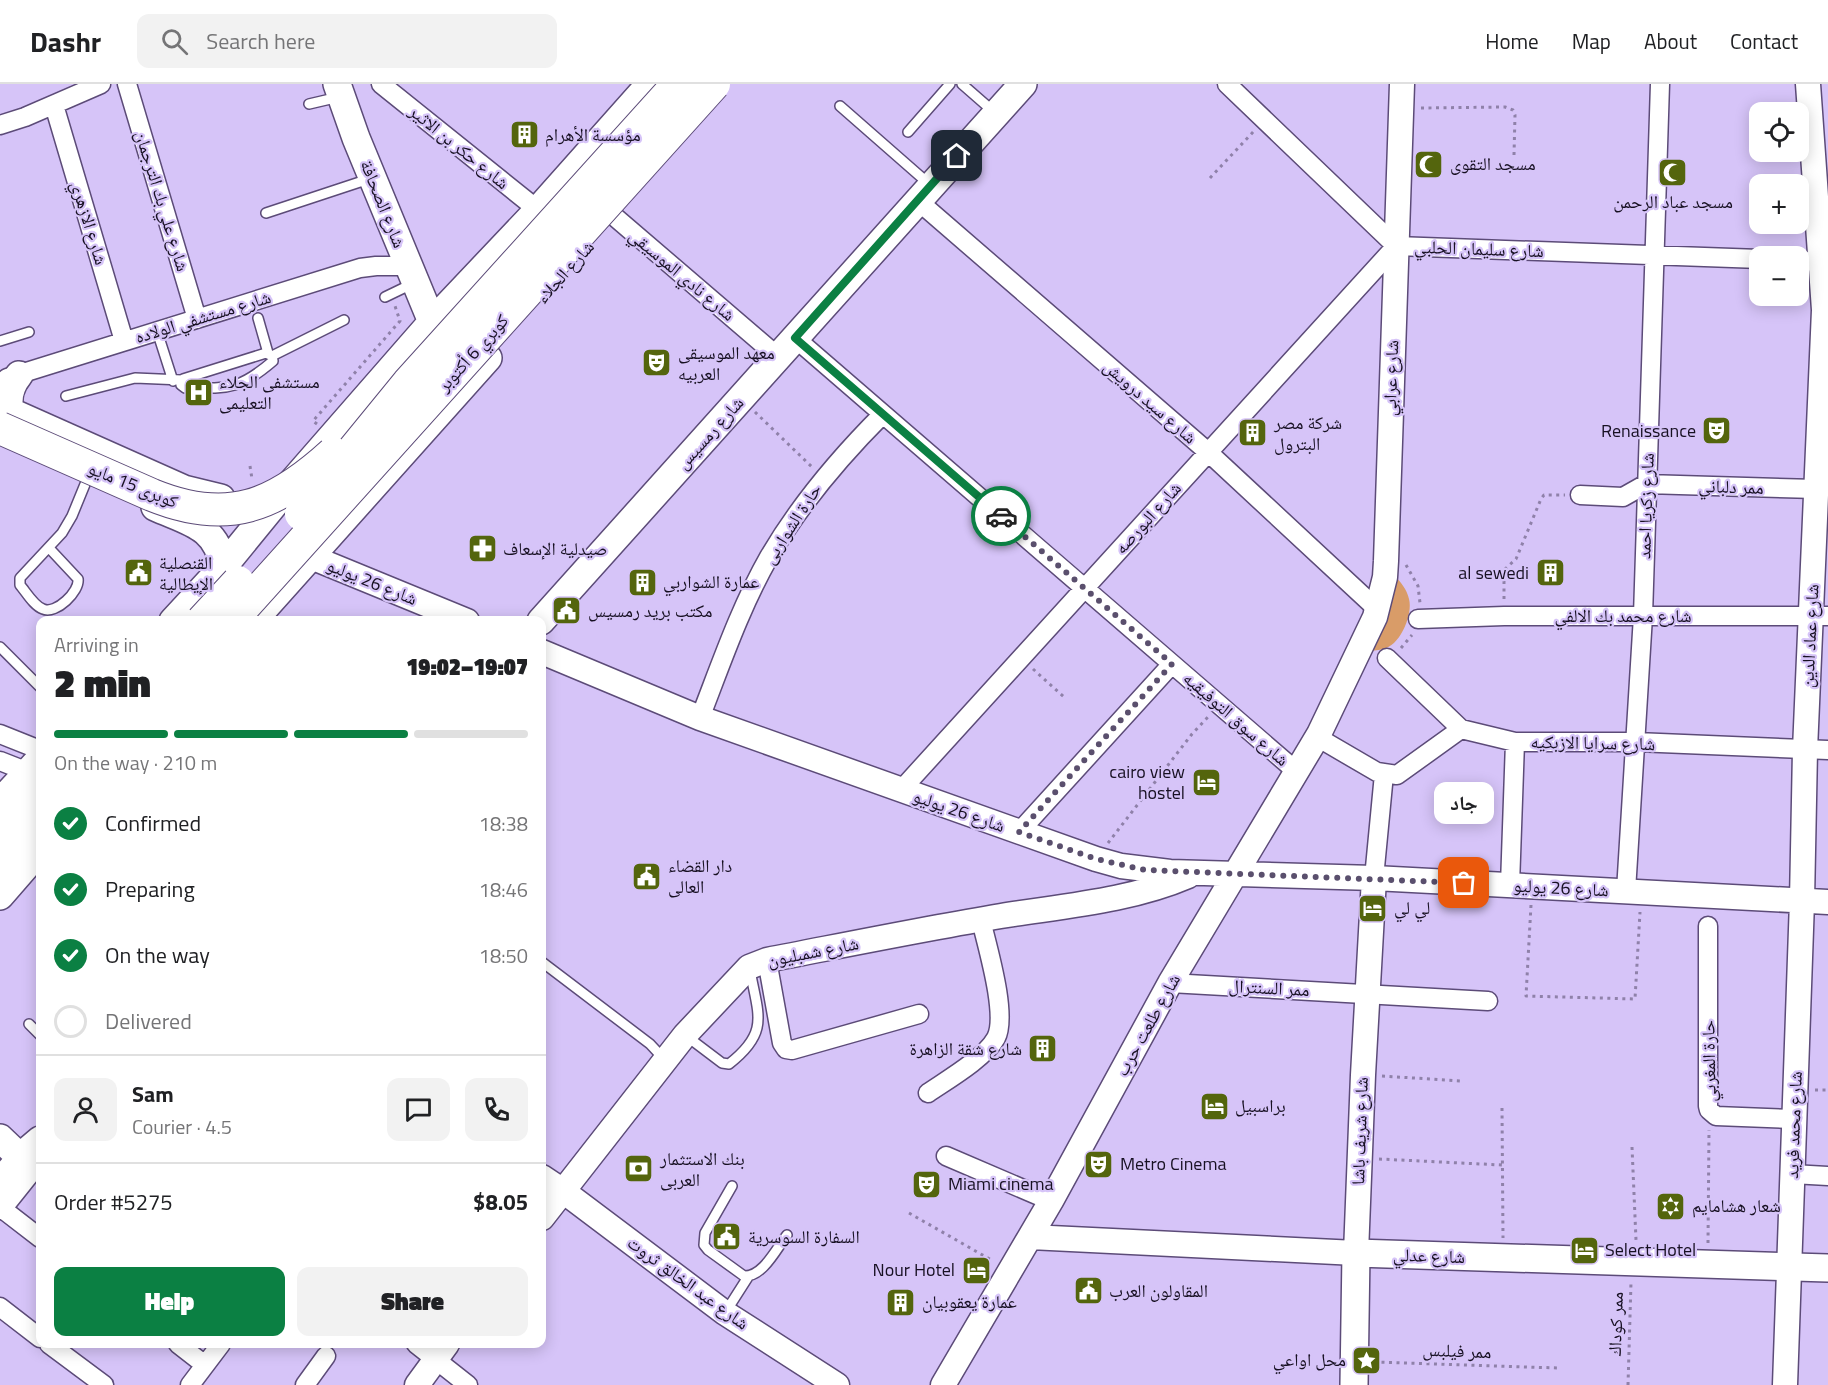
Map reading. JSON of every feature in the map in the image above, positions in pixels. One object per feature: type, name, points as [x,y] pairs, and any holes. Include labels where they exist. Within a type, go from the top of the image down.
[{"type":"highway","name":"كوبري 6 أكتوبر","points":[[207,616],[302,513],[408,383],[678,84]]},
{"type":"highway","name":"كوبري 6 أكتوبر","points":[[235,616],[714,84]]},
{"type":"highway","name":"كوبرى 15 مايو","points":[[3,415],[174,504],[197,509],[221,510],[244,507],[286,491],[316,469],[408,383]]},
{"type":"highway","points":[[0,834],[36,770]]},
{"type":"highway","points":[[0,871],[36,831]]},
{"type":"main road","points":[[178,616],[224,567],[294,480],[432,322],[538,210],[650,84]]},
{"type":"main road","name":"شارع الجلاء","points":[[258,616],[732,84]]},
{"type":"main road","name":"شارع رمسيس","points":[[545,616],[1022,84]]},
{"type":"main road","name":"شارع الصحافة","points":[[339,90],[432,322]]},
{"type":"main road","points":[[9,377],[10,388],[3,415],[184,489],[214,498],[239,499],[265,493],[294,480]]},
{"type":"main road","points":[[0,438],[205,530],[215,540],[222,553],[224,567]]},
{"type":"main road","points":[[0,802],[36,769]]},
{"type":"main road","points":[[0,896],[36,855]]},
{"type":"main road","points":[[0,1138],[31,1158],[0,1182]]},
{"type":"main road","name":"شارع عدلي","points":[[1356,1253],[1707,1266],[1828,1268]]},
{"type":"main road","name":"شارع شريف باشا","points":[[1354,1373],[1356,1253]]},
{"type":"street","points":[[0,125],[54,105],[77,89],[101,84]]},
{"type":"street","name":"شارع علي بك الترجمان","points":[[127,84],[197,319]]},
{"type":"street","name":"شارع حكر بن الاثير","points":[[381,84],[449,132],[538,210]]},
{"type":"street","name":"شارع سليمان الحلبي","points":[[1227,84],[1396,246],[1749,259]]},
{"type":"street","name":"شارع عرابي","points":[[1352,665],[1368,634],[1377,609],[1386,561],[1402,84]]},
{"type":"street","name":"شارع زكريا احمد","points":[[1634,892],[1636,742],[1643,616],[1660,84]]},
{"type":"street","name":"شارع عماد الدين","points":[[1802,901],[1816,750],[1819,617],[1816,489],[1824,310],[1816,261],[1808,84]]},
{"type":"street","name":"شارع الازهري","points":[[54,105],[124,341]]},
{"type":"street","name":"شارع سيد درويش","points":[[924,193],[1377,609]]},
{"type":"street","name":"شارع نادي الموسيقي","points":[[615,217],[786,347]]},
{"type":"street","name":"شارع البورصه","points":[[901,790],[1396,246]]},
{"type":"street","name":"شارع مستشفي الولاده","points":[[9,377],[197,319],[256,312],[360,268],[376,266],[412,274]]},
{"type":"street","name":"شارع سوق التوفيقيه","points":[[786,347],[883,414],[1296,771]]},
{"type":"street","name":"حارة الشواربى","points":[[700,718],[746,603],[768,559],[794,517],[823,478],[883,414]]},
{"type":"street","points":[[1580,495],[1623,497],[1646,484]]},
{"type":"street","name":"ممر دلباني","points":[[1646,484],[1816,489]]},
{"type":"street","name":"شارع 26 يوليو","points":[[311,557],[455,616]]},
{"type":"street","name":"شارع محمد بك الالفي","points":[[1418,619],[1504,616],[1819,617]]},
{"type":"street","name":"شارع 26 يوليو","points":[[546,654],[700,718],[1096,859],[1145,870],[1374,878],[1828,902]]},
{"type":"street","points":[[1317,737],[1377,772],[1397,775],[1461,729],[1387,658]]},
{"type":"street","points":[[1019,832],[1172,664]]},
{"type":"street","name":"شارع طلعت حرب","points":[[943,1385],[1051,1201],[1170,983],[1317,737],[1352,665]]},
{"type":"street","name":"شارع سرايا الازبكيه","points":[[1461,729],[1515,742],[1636,742],[1816,750]]},
{"type":"street","points":[[0,734],[36,767]]},
{"type":"street","points":[[1515,742],[1521,886]]},
{"type":"street","points":[[0,761],[36,768]]},
{"type":"street","points":[[1374,878],[1384,774]]},
{"type":"street","name":"شارع شمبليون","points":[[546,1213],[685,1035],[758,963],[981,920],[1126,896],[1166,885],[1195,873]]},
{"type":"street","name":"شارع شريف باشا","points":[[1356,1253],[1362,1075],[1374,878]]},
{"type":"street","name":"شارع محمد فريد","points":[[1785,1385],[1802,901]]},
{"type":"street","points":[[928,1093],[976,1060],[996,1038],[1000,1020],[999,1003],[981,920]]},
{"type":"street","name":"حارة المغربي","points":[[1708,926],[1709,1110],[1716,1116],[1794,1119]]},
{"type":"street","points":[[758,963],[782,1043],[786,1049],[792,1050],[919,1014]]},
{"type":"street","name":"ممر السنترال","points":[[1170,983],[1488,1001]]},
{"type":"street","points":[[946,1156],[1051,1201]]},
{"type":"street","points":[[31,1158],[0,1207],[36,1235]]},
{"type":"street","points":[[1792,1174],[1828,1176]]},
{"type":"street","name":"شارع عبد الخالق ثروت","points":[[546,1180],[725,1313],[837,1385]]},
{"type":"street","name":"شارع عدلي","points":[[1030,1237],[1356,1253]]},
{"type":"street","points":[[0,1308],[36,1335]]},
{"type":"street","points":[[54,1348],[104,1385]]},
{"type":"street","points":[[183,1348],[205,1365]]},
{"type":"street","points":[[190,1385],[218,1348]]},
{"type":"street","points":[[417,1385],[442,1352],[468,1385]]},
{"type":"street","points":[[305,1385],[326,1356]]},
{"type":"lane","points":[[908,132],[950,84]]},
{"type":"lane","points":[[962,84],[996,113]]},
{"type":"lane","points":[[309,104],[339,90]]},
{"type":"lane","points":[[840,106],[924,193]]},
{"type":"lane","points":[[266,213],[373,178]]},
{"type":"lane","points":[[388,296],[412,274]]},
{"type":"lane","points":[[157,331],[177,380],[185,388],[235,387],[271,363],[256,312]]},
{"type":"lane","points":[[66,396],[135,378],[177,380],[270,354],[344,320]]},
{"type":"lane","points":[[0,341],[29,332]]},
{"type":"lane","points":[[49,548],[78,579],[79,585],[55,609],[48,610],[41,609],[20,585],[20,578],[62,533],[72,516],[88,477]]},
{"type":"lane","points":[[0,647],[36,683]]},
{"type":"lane","points":[[685,1035],[722,1064],[729,1064],[737,1058],[757,1034],[759,1026],[758,963]]},
{"type":"lane","points":[[546,965],[650,1044],[665,1060]]},
{"type":"lane","points":[[29,1024],[36,1031]]},
{"type":"lane","points":[[732,1186],[705,1233],[704,1245],[748,1277]]},
{"type":"lane","points":[[725,1313],[748,1277],[759,1272],[787,1236]]},
{"type":"path","points":[[1401,109],[1505,107],[1513,110],[1515,115],[1514,155]]},
{"type":"path","points":[[1210,178],[1264,121]]},
{"type":"path","points":[[332,437],[313,421],[400,321],[388,296]]},
{"type":"path","points":[[741,398],[823,478]]},
{"type":"path","points":[[1504,616],[1504,570],[1516,559],[1541,499],[1544,495],[1550,494],[1580,495]]},
{"type":"path","points":[[1021,657],[1064,697]]},
{"type":"path","points":[[1096,859],[1192,734],[1219,705]]},
{"type":"path","points":[[1521,886],[1526,996],[1635,999],[1634,892]]},
{"type":"path","points":[[1362,1075],[1461,1081]]},
{"type":"path","points":[[1502,1108],[1503,1258]]},
{"type":"path","points":[[1707,1266],[1709,1110]]},
{"type":"path","name":"ممر كوداك","points":[[1628,1385],[1634,1263],[1632,1148]]},
{"type":"path","points":[[1359,1158],[1502,1166]]},
{"type":"path","points":[[909,1213],[1011,1271]]},
{"type":"path","name":"ممر فيلبس","points":[[1354,1373],[1558,1368]]},
{"type":"shaded area","points":[[1394,574],[1408,595],[1410,605],[1405,627],[1391,645],[1384,649],[1371,651]]},
{"type":"way so far","points":[[1001,516],[1172,664],[1019,832],[1096,859],[1145,870],[1464,883]]},
{"type":"place","name":"مؤسسة الأهرام","points":[[524,135]]},
{"type":"place","name":"مسجد التقوى","points":[[1429,164]]},
{"type":"place","name":"مسجد عباد الرحمن","points":[[1673,173]]},
{"type":"place","name":"معهد الموسيقى العربيه","points":[[657,363]]},
{"type":"place","name":"مستشفى الجلاء التعليمى","points":[[198,392]]},
{"type":"place","name":"Renaissance","points":[[1717,431]]},
{"type":"place","name":"شركة مصر البترول","points":[[1253,433]]},
{"type":"place","name":"صيدلية الإسعاف","points":[[482,549]]},
{"type":"place","name":"القنصلية الإيطالية","points":[[138,573]]},
{"type":"place","name":"al sewedi","points":[[1550,573]]},
{"type":"place","name":"عمارة الشواربي","points":[[642,582]]},
{"type":"place","name":"مكتب بريد رمسيس","points":[[567,611]]},
{"type":"place","name":"cairo view hostel","points":[[1206,782]]},
{"type":"place","name":"دار القضاء العالى","points":[[647,876]]},
{"type":"place","name":"جاد","points":[[1464,883]]},
{"type":"place","name":"لي لي","points":[[1373,908]]},
{"type":"place","name":"شارع شقة الزاهرة","points":[[1043,1049]]},
{"type":"place","name":"براسبيل","points":[[1214,1106]]},
{"type":"place","name":"Metro Cinema","points":[[1099,1164]]},
{"type":"place","name":"بنك الاستثمار العربى","points":[[639,1169]]},
{"type":"place","name":"Miami cinema","points":[[927,1184]]},
{"type":"place","name":"شعار هشامايم","points":[[1671,1206]]},
{"type":"place","name":"السفارة السوسرية","points":[[727,1237]]},
{"type":"place","name":"Select Hotel","points":[[1584,1250]]},
{"type":"place","name":"Nour Hotel","points":[[976,1270]]},
{"type":"place","name":"المقاولون العرب","points":[[1088,1291]]},
{"type":"place","name":"عمارة يعقوبيان","points":[[901,1302]]},
{"type":"place","name":"محل اواعي","points":[[1367,1360]]},
{"type":"route","points":[[957,156],[795,338],[1001,516]]}]
